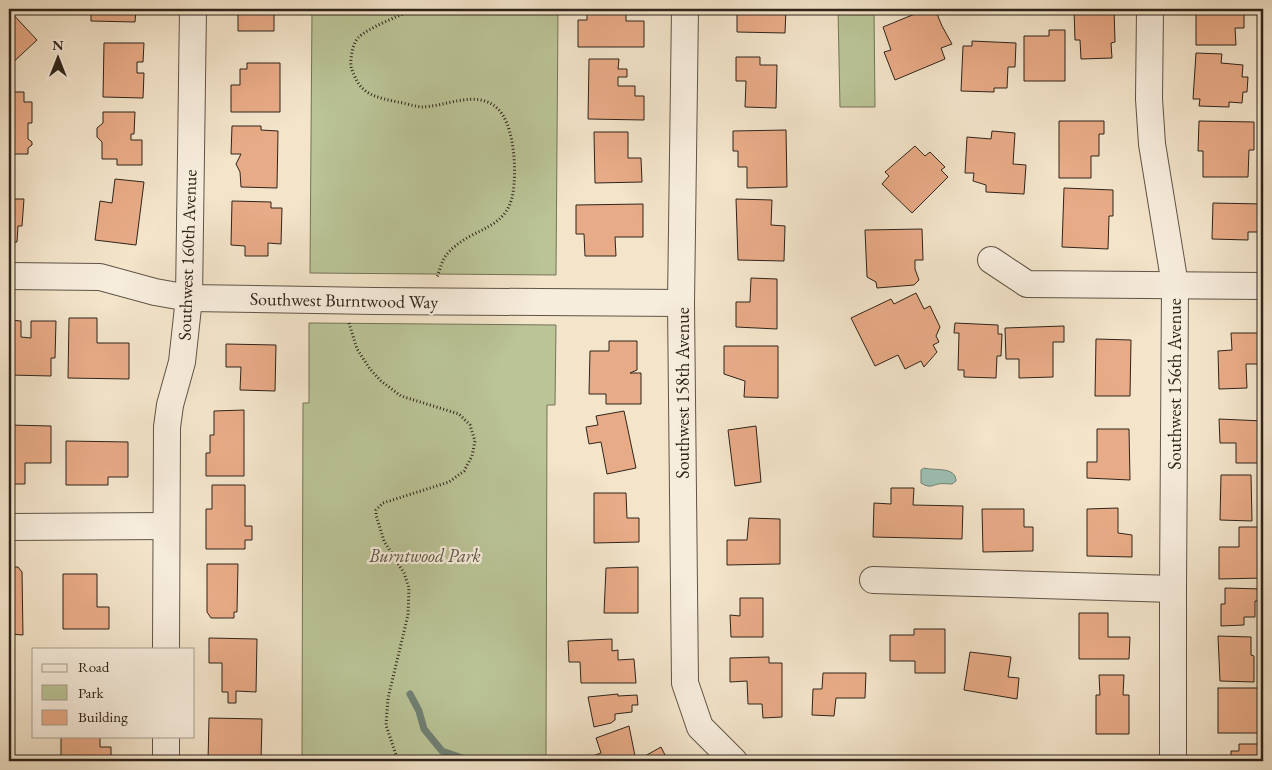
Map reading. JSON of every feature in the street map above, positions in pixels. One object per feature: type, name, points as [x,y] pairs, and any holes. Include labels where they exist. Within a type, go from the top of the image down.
[{"type":"street","name":"Southwest 160th Avenue","points":[[166,648],[167,428],[170,405],[182,362],[189,298],[193,9]]},
{"type":"street","name":"Southwest 158th Avenue","points":[[685,9],[682,303],[684,684],[700,728],[734,761]]},
{"type":"street","name":"Southwest 156th Avenue","points":[[1150,9],[1149,99],[1152,144],[1175,285],[1174,761]]},
{"type":"street","points":[[991,260],[1027,284],[1263,286]]},
{"type":"street","name":"Southwest Burntwood Way","points":[[9,276],[100,277],[155,292],[189,298],[682,303]]},
{"type":"street","points":[[9,527],[166,526]]},
{"type":"street","points":[[873,580],[1173,589]]},
{"type":"street","points":[[166,738],[166,761]]},
{"type":"path","points":[[415,9],[366,32],[358,38],[352,49],[350,67],[358,86],[366,92],[382,98],[420,107],[476,99],[489,102],[498,108],[506,119],[514,146],[514,183],[511,204],[501,219],[458,243],[446,255],[436,279]]},
{"type":"path","points":[[348,319],[357,350],[381,381],[401,396],[459,414],[470,424],[475,441],[472,456],[464,471],[449,482],[383,502],[376,510],[384,541],[404,572],[409,588],[408,615],[388,698],[386,725],[398,761]]},
{"type":"green space","points":[[312,9],[558,9],[556,275],[310,273]]},
{"type":"green space","points":[[838,9],[874,9],[875,107],[840,107]]},
{"type":"green space","name":"Burntwood Park","points":[[309,323],[556,325],[555,405],[547,405],[546,761],[302,761],[303,403],[309,403]]},
{"type":"shaded area","points":[[924,468],[949,471],[955,476],[956,481],[952,484],[926,486],[921,483],[921,470]]},
{"type":"building","points":[[91,9],[136,9],[135,22],[91,21]]},
{"type":"building","points":[[233,9],[274,9],[274,31],[238,31],[238,12],[233,12]]},
{"type":"building","points":[[587,9],[625,9],[626,21],[644,21],[644,47],[578,47],[578,20],[587,20]]},
{"type":"building","points":[[737,9],[786,9],[785,33],[737,32]]},
{"type":"building","points":[[927,9],[935,9],[952,44],[941,48],[945,59],[895,80],[884,52],[891,50],[883,27]]},
{"type":"building","points":[[1114,9],[1115,42],[1111,43],[1112,58],[1081,59],[1080,40],[1075,40],[1074,10]]},
{"type":"building","points":[[1196,9],[1244,9],[1244,28],[1235,28],[1236,45],[1196,45]]},
{"type":"building","points":[[9,10],[37,40],[9,66]]},
{"type":"building","points":[[1049,30],[1065,30],[1065,81],[1024,81],[1024,36],[1049,36]]},
{"type":"building","points":[[972,41],[1016,43],[1015,67],[1008,67],[1007,88],[994,88],[994,92],[961,91],[963,46],[972,46]]},
{"type":"building","points":[[104,43],[144,43],[143,62],[137,62],[137,73],[144,73],[143,98],[103,97]]},
{"type":"building","points":[[1196,53],[1222,54],[1221,63],[1243,65],[1242,77],[1248,77],[1247,92],[1243,92],[1242,103],[1229,102],[1229,107],[1199,106],[1200,99],[1193,99]]},
{"type":"building","points":[[736,57],[760,57],[760,65],[777,65],[776,108],[745,107],[746,81],[736,81]]},
{"type":"building","points":[[589,59],[619,59],[618,69],[627,69],[627,77],[618,77],[618,86],[635,86],[635,96],[644,96],[644,120],[588,119]]},
{"type":"building","points":[[247,63],[280,63],[280,112],[231,112],[231,85],[240,85],[240,69],[247,69]]},
{"type":"building","points":[[9,92],[24,92],[24,102],[32,102],[32,123],[28,123],[28,139],[32,142],[32,145],[28,148],[28,154],[9,154]]},
{"type":"building","points":[[103,112],[135,112],[134,134],[131,134],[131,140],[142,140],[142,165],[117,165],[117,159],[102,159],[102,142],[97,137],[97,128],[103,123]]},
{"type":"building","points":[[1059,121],[1104,121],[1104,134],[1099,134],[1099,156],[1091,156],[1091,178],[1059,178]]},
{"type":"building","points":[[1199,121],[1254,122],[1254,150],[1249,150],[1248,177],[1203,177],[1203,151],[1198,151]]},
{"type":"building","points":[[232,126],[261,126],[261,130],[278,131],[277,188],[241,187],[240,172],[236,164],[241,154],[231,154]]},
{"type":"building","points":[[786,130],[787,187],[747,188],[747,167],[738,167],[738,151],[733,151],[733,131]]},
{"type":"building","points":[[992,131],[1015,133],[1013,164],[1026,165],[1024,194],[986,192],[986,185],[973,181],[974,173],[965,173],[967,137],[991,139]]},
{"type":"building","points":[[594,132],[628,132],[628,158],[641,158],[642,182],[595,183]]},
{"type":"building","points":[[915,146],[925,156],[930,152],[945,167],[941,170],[948,177],[912,213],[882,184],[889,176],[885,172]]},
{"type":"building","points":[[9,179],[13,179],[13,199],[24,199],[22,226],[18,226],[17,242],[9,242]]},
{"type":"building","points":[[115,179],[144,182],[136,245],[95,240],[100,201],[112,203]]},
{"type":"building","points":[[1064,188],[1113,190],[1113,216],[1109,216],[1108,249],[1062,247]]},
{"type":"building","points":[[736,199],[772,200],[771,225],[785,226],[784,261],[738,260]]},
{"type":"building","points":[[232,201],[271,202],[271,208],[282,208],[281,244],[268,243],[268,256],[245,256],[245,246],[231,245]]},
{"type":"building","points":[[1213,203],[1263,204],[1263,232],[1248,232],[1248,240],[1212,239]]},
{"type":"building","points":[[643,204],[643,237],[615,237],[616,256],[585,256],[584,234],[576,234],[576,205]]},
{"type":"building","points":[[922,229],[923,260],[915,260],[915,269],[919,280],[914,285],[877,288],[876,282],[867,277],[865,230]]},
{"type":"building","points":[[751,278],[777,279],[777,329],[736,327],[736,302],[750,302]]},
{"type":"building","points":[[916,293],[924,309],[930,306],[940,327],[936,336],[939,342],[933,345],[937,352],[924,367],[921,361],[905,369],[898,355],[875,366],[851,318],[891,299],[894,304]]},
{"type":"building","points":[[69,318],[97,318],[97,343],[129,343],[129,379],[68,378]]},
{"type":"building","points":[[9,320],[21,321],[21,337],[31,338],[31,321],[56,321],[55,358],[51,358],[51,376],[9,375]]},
{"type":"building","points":[[955,323],[998,325],[998,334],[1002,334],[1001,356],[997,356],[996,378],[964,377],[964,370],[958,370],[959,333],[954,333]]},
{"type":"building","points":[[1064,326],[1064,342],[1053,342],[1053,377],[1019,378],[1019,359],[1006,359],[1005,328]]},
{"type":"building","points":[[1231,333],[1263,333],[1263,364],[1246,364],[1247,388],[1219,389],[1218,351],[1232,350]]},
{"type":"building","points":[[1096,339],[1131,340],[1130,396],[1095,396]]},
{"type":"building","points":[[609,341],[637,341],[637,370],[630,373],[641,373],[641,404],[606,404],[606,394],[589,394],[590,351],[609,351]]},
{"type":"building","points":[[226,344],[276,345],[275,391],[240,390],[241,367],[226,367]]},
{"type":"building","points":[[724,346],[778,346],[778,398],[744,397],[745,381],[724,374]]},
{"type":"building","points":[[244,410],[244,476],[206,476],[206,453],[210,453],[210,435],[214,435],[214,411]]},
{"type":"building","points":[[624,411],[636,468],[607,474],[601,442],[589,444],[586,427],[598,425],[596,416]]},
{"type":"building","points":[[1219,419],[1263,421],[1263,463],[1236,463],[1236,443],[1220,443]]},
{"type":"building","points":[[9,425],[51,426],[51,463],[25,463],[25,484],[9,484]]},
{"type":"building","points":[[756,426],[761,482],[735,486],[728,430]]},
{"type":"building","points":[[1097,429],[1129,429],[1130,480],[1087,478],[1087,462],[1097,462]]},
{"type":"building","points":[[66,441],[128,442],[128,477],[108,477],[108,485],[66,485]]},
{"type":"building","points":[[1221,475],[1251,475],[1252,521],[1220,520]]},
{"type":"building","points":[[212,485],[245,485],[245,526],[252,526],[252,540],[245,540],[245,549],[206,549],[206,509],[212,509]]},
{"type":"building","points":[[891,488],[914,488],[913,505],[963,506],[962,539],[873,537],[874,503],[891,504]]},
{"type":"building","points":[[594,493],[626,493],[627,518],[639,518],[639,542],[594,543]]},
{"type":"building","points":[[1118,508],[1118,533],[1132,535],[1132,557],[1087,556],[1087,509]]},
{"type":"building","points":[[982,509],[1024,509],[1024,527],[1033,527],[1033,551],[983,552]]},
{"type":"building","points":[[749,518],[780,519],[780,564],[727,565],[727,540],[747,540]]},
{"type":"building","points":[[1239,527],[1263,527],[1263,578],[1219,579],[1219,547],[1239,547]]},
{"type":"building","points":[[207,564],[238,564],[237,612],[234,612],[234,618],[211,618],[207,612]]},
{"type":"building","points":[[9,567],[18,567],[22,572],[23,635],[9,634]]},
{"type":"building","points":[[638,567],[638,613],[604,613],[606,568]]},
{"type":"building","points":[[63,574],[97,574],[97,607],[109,607],[109,629],[63,629]]},
{"type":"building","points":[[1225,588],[1263,589],[1263,601],[1255,601],[1255,617],[1244,617],[1244,625],[1221,626],[1221,604],[1225,604]]},
{"type":"building","points":[[740,598],[763,598],[763,637],[731,637],[730,615],[740,616]]},
{"type":"building","points":[[1079,613],[1108,613],[1108,637],[1130,637],[1129,659],[1079,659]]},
{"type":"building","points":[[914,629],[945,629],[945,673],[915,673],[915,661],[890,661],[890,635],[914,635]]},
{"type":"building","points":[[1218,636],[1251,637],[1251,655],[1254,656],[1254,682],[1220,681]]},
{"type":"building","points":[[209,638],[257,639],[256,692],[236,691],[236,703],[228,703],[228,692],[222,692],[222,663],[209,663]]},
{"type":"building","points":[[612,639],[612,651],[618,650],[618,660],[634,659],[636,683],[581,683],[580,662],[569,662],[568,641]]},
{"type":"building","points":[[970,652],[1011,657],[1008,677],[1019,678],[1017,699],[964,690]]},
{"type":"building","points":[[769,657],[769,663],[782,663],[782,717],[763,718],[762,704],[748,704],[747,681],[730,682],[730,658]]},
{"type":"building","points":[[823,673],[866,673],[865,698],[836,698],[834,716],[812,715],[813,689],[822,689]]},
{"type":"building","points":[[1099,675],[1124,675],[1123,695],[1129,695],[1129,734],[1096,734],[1096,695],[1100,695]]},
{"type":"building","points":[[1218,688],[1263,688],[1263,733],[1218,733]]},
{"type":"building","points":[[618,694],[618,696],[637,695],[638,705],[632,705],[632,712],[615,714],[615,720],[611,723],[594,727],[588,697]]},
{"type":"building","points":[[209,718],[262,719],[261,761],[208,761]]},
{"type":"building","points":[[629,726],[635,756],[619,761],[589,761],[587,758],[601,753],[596,738]]},
{"type":"building","points":[[61,738],[100,738],[100,747],[111,747],[111,761],[61,761]]},
{"type":"building","points":[[1239,744],[1263,744],[1263,761],[1218,761],[1218,757],[1231,757],[1231,751],[1239,751]]},
{"type":"building","points":[[661,747],[668,761],[648,761],[645,756]]},
{"type":"waterway","points":[[410,694],[419,711],[424,729],[442,751],[471,761]]}]
